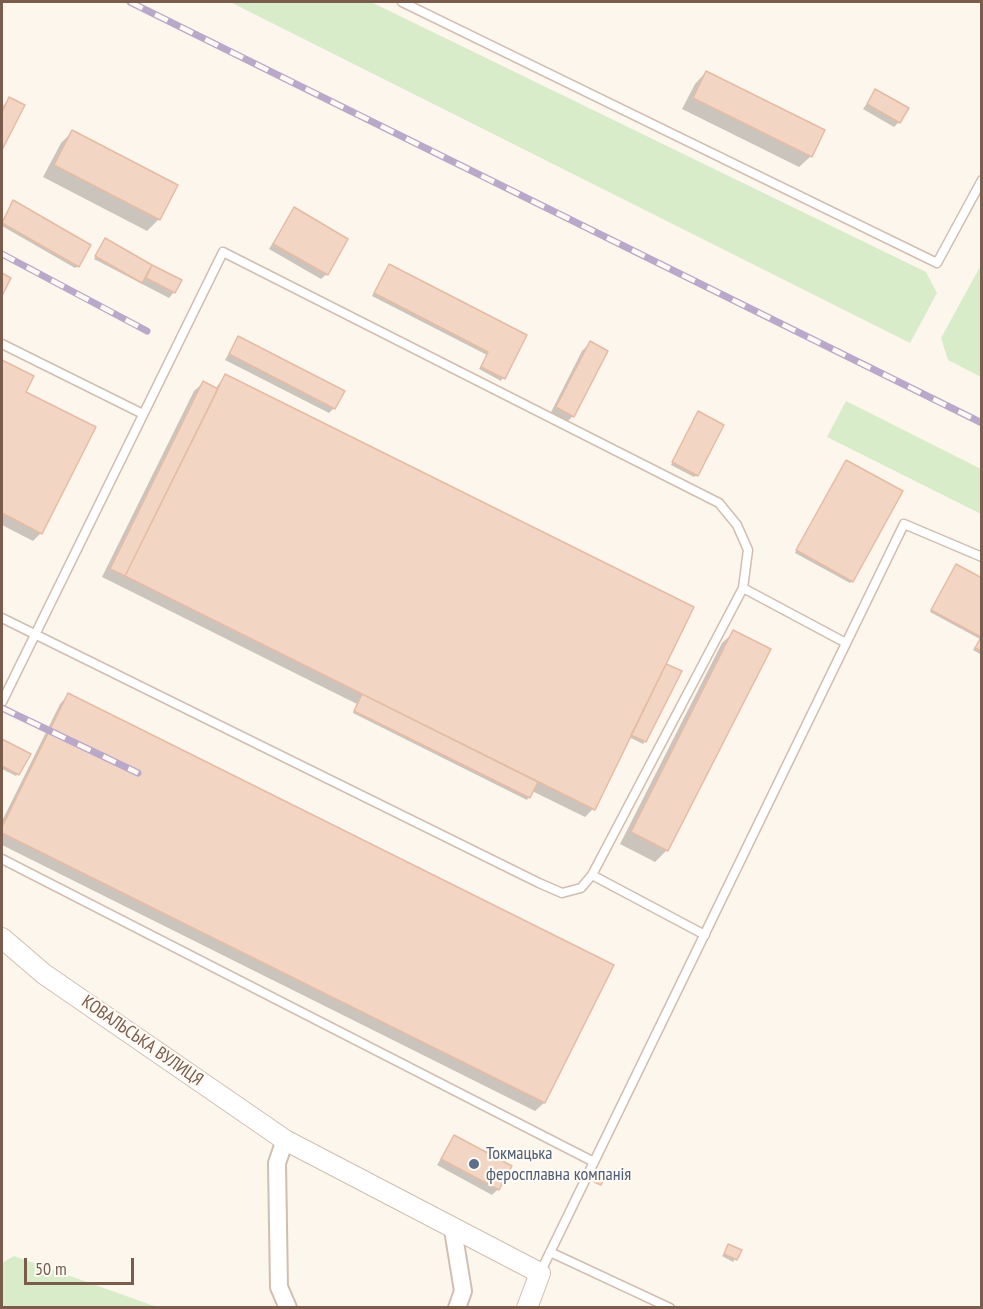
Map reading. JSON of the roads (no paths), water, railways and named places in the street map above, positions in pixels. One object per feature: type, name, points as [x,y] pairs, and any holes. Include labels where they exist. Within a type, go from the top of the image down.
[{"type":"street","name":"КОВАЛЬСЬКА ВУЛИЦЯ","points":[[2,938],[45,974],[285,1140],[540,1274]]},
{"type":"street","points":[[285,1140],[277,1163],[279,1287],[288,1308]]},
{"type":"street","points":[[453,1230],[463,1291],[457,1308]]},
{"type":"street","points":[[527,1308],[540,1274]]},
{"type":"lane","points":[[402,2],[937,263],[981,180]]},
{"type":"lane","points":[[2,618],[35,634],[539,883],[562,893],[581,888],[592,875],[743,588],[748,550],[737,525],[719,503],[223,252],[143,414],[35,634],[2,702]]},
{"type":"lane","points":[[2,344],[143,414]]},
{"type":"lane","points":[[540,1274],[904,524],[981,557]]},
{"type":"lane","points":[[743,588],[846,643]]},
{"type":"lane","points":[[2,859],[594,1162]]},
{"type":"lane","points":[[592,875],[705,935]]},
{"type":"lane","points":[[550,1252],[670,1308]]},
{"type":"railway","points":[[130,2],[982,423]]},
{"type":"railway","points":[[2,254],[147,331]]},
{"type":"railway","points":[[2,708],[138,773]]},
{"type":"place","name":"Токмацька феросплавна компанія","points":[[474,1164]]}]
